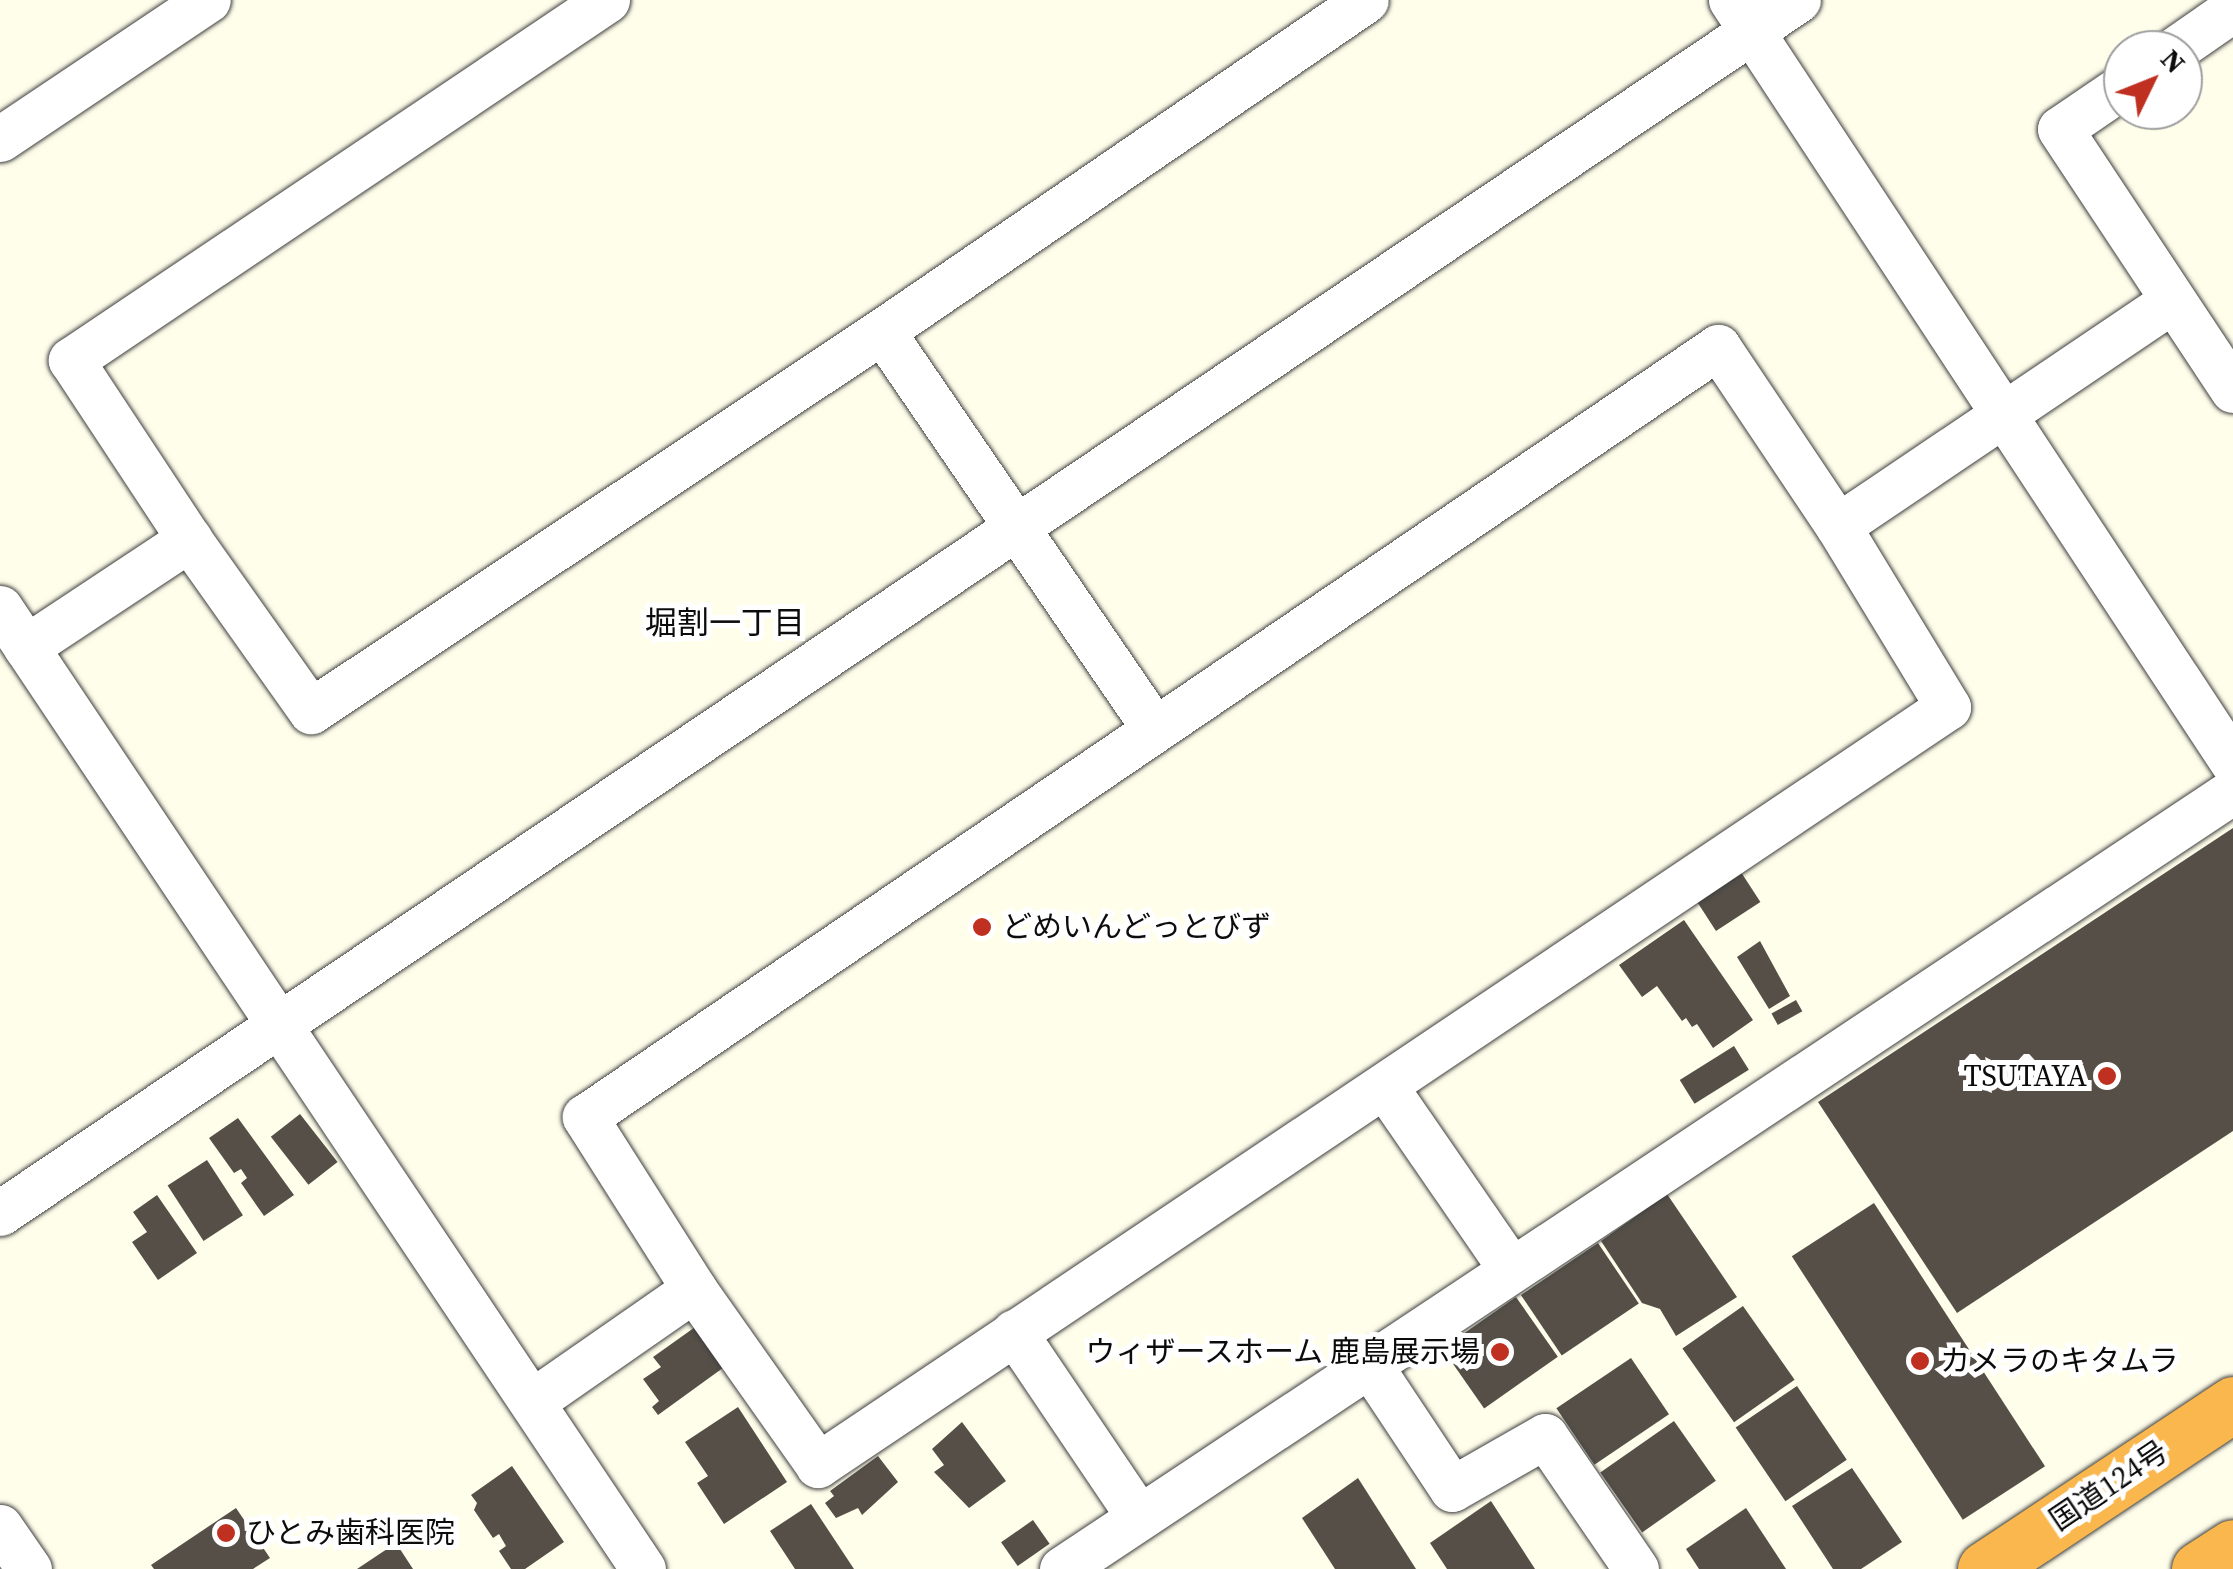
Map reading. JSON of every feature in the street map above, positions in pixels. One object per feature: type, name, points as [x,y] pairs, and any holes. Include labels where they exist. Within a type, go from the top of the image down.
[{"type":"highway","name":"国道124号","points":[[1985,1569],[2233,1404]]},
{"type":"highway","points":[[2199,1569],[2233,1547]]},
{"type":"street","points":[[0,140],[208,0]]},
{"type":"street","points":[[607,0],[71,360],[189,539],[310,710],[882,331],[1366,0]]},
{"type":"street","points":[[0,1213],[1018,528],[1742,16],[1798,0]]},
{"type":"street","points":[[2203,30],[2233,9]]},
{"type":"street","points":[[1742,16],[2233,763]]},
{"type":"street","points":[[2103,100],[2060,129],[2233,390]]},
{"type":"street","points":[[1838,526],[2172,301]]},
{"type":"street","points":[[882,331],[1154,728]]},
{"type":"street","points":[[1718,347],[1838,526],[1948,707],[1386,1088],[818,1465],[694,1289],[585,1117],[1718,347]]},
{"type":"street","points":[[26,647],[189,539]]},
{"type":"street","points":[[0,608],[643,1569]]},
{"type":"street","points":[[1062,1569],[2233,791]]},
{"type":"street","points":[[1386,1088],[1511,1270]]},
{"type":"street","points":[[533,1401],[694,1289]]},
{"type":"street","points":[[1014,1332],[1138,1516]]},
{"type":"street","points":[[1368,1364],[1452,1489],[1545,1436],[1636,1569]]},
{"type":"street","points":[[0,1526],[29,1569]]},
{"type":"building","points":[[2233,828],[2233,1131],[1957,1313],[1818,1102]]},
{"type":"building","points":[[1737,866],[1760,902],[1716,931],[1693,895]]},
{"type":"building","points":[[1684,920],[1753,1020],[1713,1048],[1697,1024],[1692,1027],[1686,1018],[1682,1021],[1657,986],[1642,997],[1619,965]]},
{"type":"building","points":[[1760,941],[1790,996],[1769,1009],[1737,957]]},
{"type":"building","points":[[1796,1000],[1802,1011],[1778,1025],[1772,1014]]},
{"type":"building","points":[[1734,1046],[1749,1070],[1695,1104],[1680,1080]]},
{"type":"building","points":[[300,1114],[338,1162],[308,1185],[271,1137]]},
{"type":"building","points":[[238,1118],[294,1195],[264,1216],[241,1183],[247,1178],[241,1169],[234,1173],[209,1138]]},
{"type":"building","points":[[207,1160],[243,1215],[204,1241],[168,1186]]},
{"type":"building","points":[[1667,1194],[1737,1297],[1676,1336],[1660,1309],[1642,1303],[1601,1241]]},
{"type":"building","points":[[157,1195],[197,1253],[158,1280],[132,1242],[147,1232],[133,1212]]},
{"type":"building","name":"カメラのキタムラ","points":[[1874,1203],[2045,1466],[1963,1520],[1792,1256]]},
{"type":"building","points":[[1598,1243],[1639,1304],[1562,1356],[1521,1295]]},
{"type":"building","name":"ウィザースホーム 鹿島展示場","points":[[1516,1297],[1558,1357],[1484,1408],[1442,1349]]},
{"type":"building","points":[[1743,1306],[1795,1380],[1734,1422],[1682,1348]]},
{"type":"building","points":[[698,1325],[727,1365],[658,1415],[652,1407],[659,1401],[643,1379],[661,1367],[653,1357]]},
{"type":"building","points":[[1631,1358],[1669,1414],[1594,1465],[1556,1408]]},
{"type":"building","points":[[1797,1386],[1847,1460],[1785,1501],[1736,1427]]},
{"type":"building","points":[[738,1407],[787,1482],[724,1524],[697,1483],[708,1476],[685,1442]]},
{"type":"building","points":[[1674,1421],[1716,1481],[1642,1532],[1600,1473]]},
{"type":"building","points":[[962,1422],[1006,1481],[969,1508],[934,1472],[944,1465],[932,1449]]},
{"type":"building","points":[[878,1456],[898,1482],[862,1515],[858,1508],[836,1518],[825,1503],[834,1496],[830,1491]]},
{"type":"building","points":[[512,1466],[564,1542],[525,1569],[511,1569],[499,1551],[506,1546],[499,1534],[493,1538],[474,1510],[477,1503],[471,1495]]},
{"type":"building","points":[[1852,1468],[1902,1542],[1861,1569],[1833,1569],[1792,1506]]},
{"type":"building","points":[[1358,1478],[1416,1569],[1335,1569],[1302,1518]]},
{"type":"building","points":[[1491,1501],[1535,1569],[1447,1569],[1430,1543]]},
{"type":"building","points":[[811,1504],[854,1569],[795,1569],[770,1531]]},
{"type":"building","name":"ひとみ歯科医院","points":[[236,1508],[270,1558],[253,1569],[154,1569],[151,1565]]},
{"type":"building","points":[[1746,1508],[1786,1569],[1699,1569],[1686,1549]]},
{"type":"building","points":[[1033,1520],[1050,1544],[1018,1566],[1001,1542]]},
{"type":"building","points":[[396,1543],[413,1569],[357,1569]]},
{"type":"place","name":"どめいんどっとびず","points":[[982,927]]},
{"type":"place","name":"TSUTAYA","points":[[2107,1076]]},
{"type":"place","name":"ウィザースホーム 鹿島展示場","points":[[1500,1352]]},
{"type":"place","name":"カメラのキタムラ","points":[[1920,1361]]},
{"type":"place","name":"ひとみ歯科医院","points":[[226,1533]]},
{"type":"district","name":"堀割一丁目","points":[[725,623]]}]
